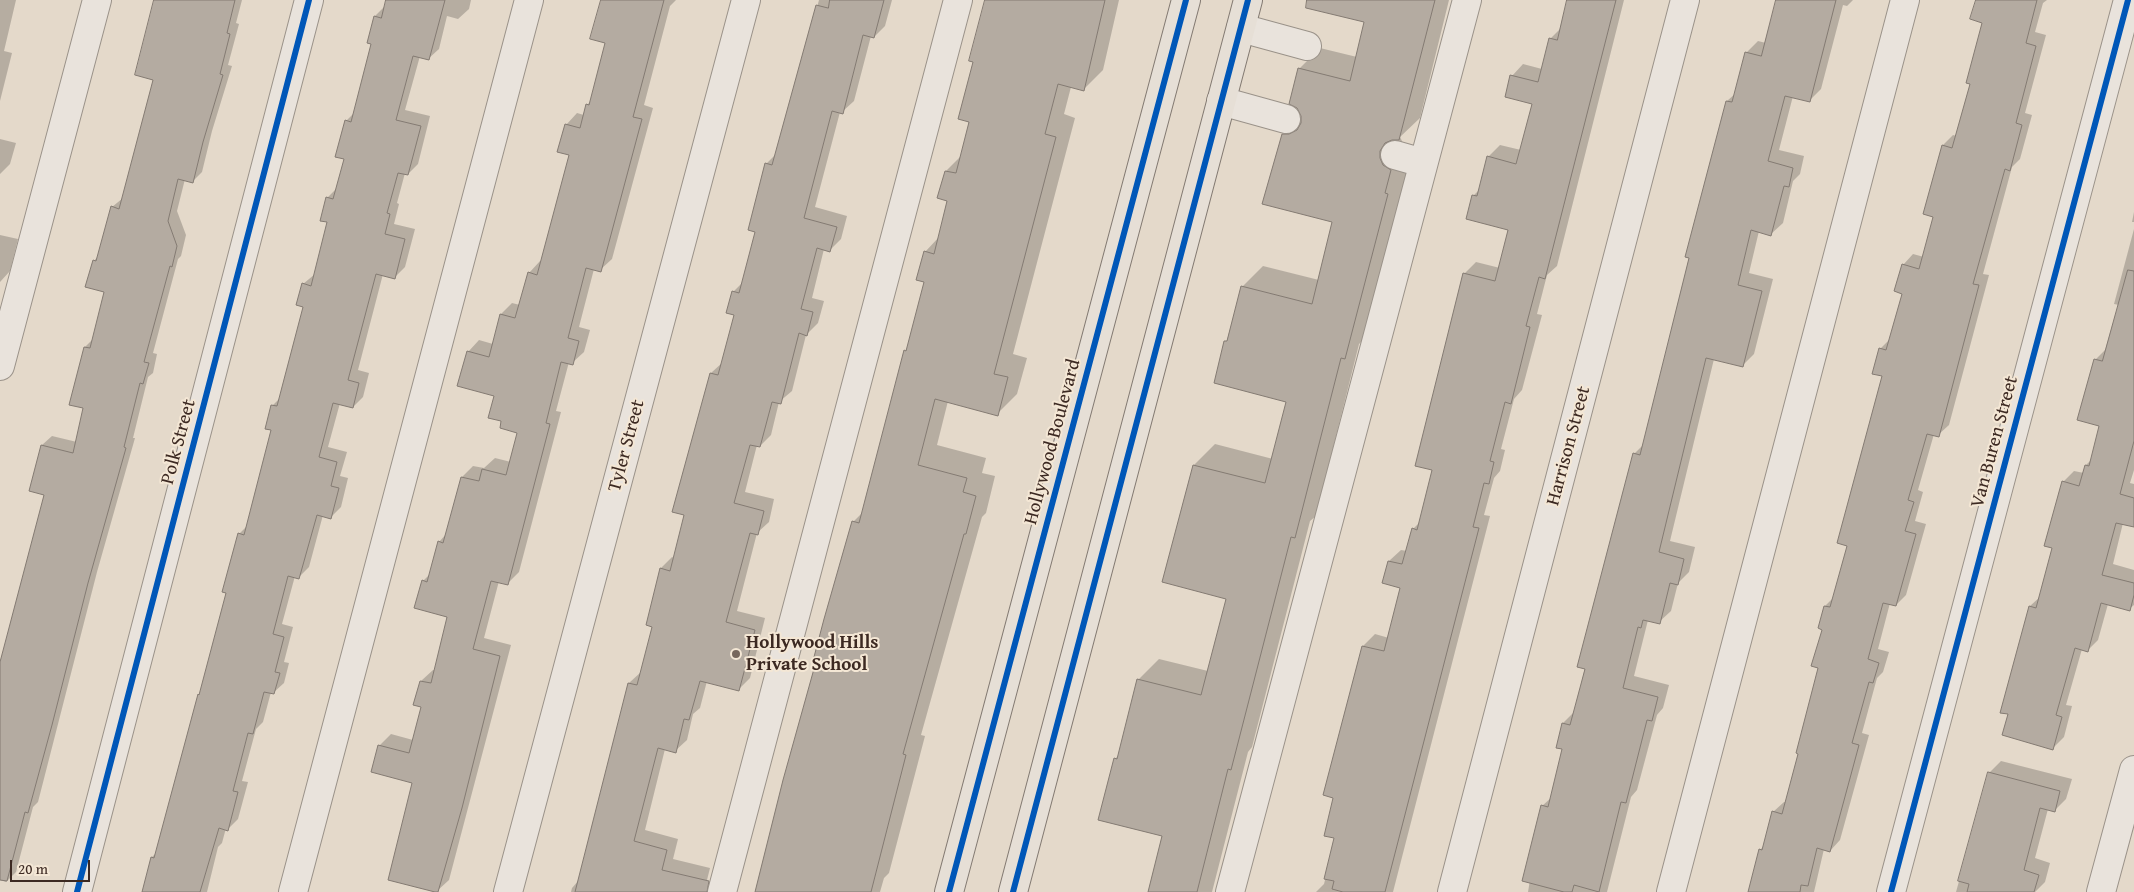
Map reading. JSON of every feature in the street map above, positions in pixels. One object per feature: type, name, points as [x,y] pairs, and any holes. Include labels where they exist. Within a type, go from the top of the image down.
[{"type":"highway","name":"Hollywood Boulevard","points":[[949,892],[1186,0]]},
{"type":"highway","points":[[1013,892],[1248,0]]},
{"type":"street","points":[[0,366],[97,0]]},
{"type":"street","name":"Polk Street","points":[[77,892],[309,0]]},
{"type":"street","points":[[293,892],[528,0]]},
{"type":"street","name":"Tyler Street","points":[[508,892],[746,0]]},
{"type":"street","points":[[722,892],[958,0]]},
{"type":"street","points":[[1230,892],[1467,0]]},
{"type":"street","name":"Harrison Street","points":[[1452,892],[1686,0]]},
{"type":"street","points":[[1671,892],[1905,0]]},
{"type":"street","name":"Van Buren Street","points":[[1891,892],[2128,0]]},
{"type":"street","points":[[1241,28],[1307,46]]},
{"type":"street","points":[[1221,102],[1286,119]]},
{"type":"street","points":[[1395,155],[1423,163]]},
{"type":"street","points":[[2101,892],[2134,770]]},
{"type":"building","points":[[154,0],[235,0],[227,33],[230,34],[220,74],[223,75],[193,183],[178,179],[168,221],[177,246],[144,362],[149,363],[143,384],[140,383],[124,447],[126,448],[88,583],[28,813],[25,812],[7,881],[0,880],[0,662],[44,495],[29,491],[41,445],[73,453],[83,408],[69,405],[84,347],[90,348],[104,292],[85,287],[93,260],[96,261],[111,206],[119,209],[153,80],[135,75]]},
{"type":"building","points":[[386,0],[445,0],[429,60],[413,56],[396,120],[421,126],[408,175],[398,173],[387,213],[390,214],[385,234],[405,239],[395,279],[376,274],[348,380],[359,383],[353,408],[333,403],[319,457],[337,462],[331,486],[339,488],[331,519],[317,515],[299,579],[288,576],[273,634],[284,637],[275,672],[280,673],[274,694],[264,692],[253,734],[248,733],[233,791],[238,792],[228,831],[219,828],[200,892],[142,892],[151,857],[154,858],[199,695],[226,593],[222,592],[238,533],[244,535],[271,430],[265,429],[271,405],[277,406],[303,307],[296,305],[302,283],[311,286],[327,222],[320,221],[326,197],[333,199],[344,159],[335,157],[345,120],[351,122],[371,44],[367,43],[374,16],[381,18]]},
{"type":"building","points":[[601,0],[664,0],[633,117],[642,119],[601,272],[586,268],[568,338],[579,341],[573,365],[561,362],[546,423],[550,424],[508,585],[491,581],[473,649],[500,656],[462,808],[438,892],[435,892],[388,880],[412,783],[371,772],[378,745],[409,753],[421,707],[413,705],[420,681],[431,683],[447,617],[414,608],[422,580],[427,582],[438,541],[443,543],[461,477],[479,481],[482,469],[506,475],[517,433],[500,428],[501,421],[488,418],[494,396],[457,386],[467,351],[489,357],[500,314],[515,318],[528,272],[537,275],[569,155],[557,152],[565,124],[580,128],[586,104],[589,105],[605,43],[590,39]]},
{"type":"building","points":[[830,0],[884,0],[874,38],[863,35],[843,114],[832,111],[804,218],[837,227],[830,252],[817,248],[801,309],[813,312],[807,336],[799,333],[781,404],[772,402],[760,447],[750,445],[734,503],[764,511],[758,535],[750,533],[726,622],[755,630],[739,691],[700,681],[689,720],[684,719],[676,753],[658,748],[634,841],[667,850],[662,870],[709,881],[707,892],[575,892],[628,683],[637,685],[652,627],[646,625],[660,568],[670,571],[684,515],[672,512],[710,373],[718,375],[734,315],[726,313],[732,291],[739,293],[755,232],[748,230],[765,163],[772,165],[816,5],[828,8]]},
{"type":"building","points":[[985,0],[1105,0],[1084,91],[1058,84],[1045,134],[1056,137],[994,374],[1008,377],[998,416],[935,399],[918,465],[967,478],[963,492],[976,496],[903,754],[906,755],[871,892],[755,892],[783,780],[817,658],[814,657],[824,619],[852,521],[859,523],[904,350],[906,351],[924,282],[916,280],[924,251],[934,254],[947,201],[937,198],[945,171],[956,173],[969,122],[958,119],[973,62],[969,61]]},
{"type":"building","points":[[1307,0],[1435,0],[1399,140],[1385,143],[1380,151],[1383,165],[1391,170],[1385,193],[1388,194],[1345,359],[1341,358],[1295,538],[1291,537],[1231,770],[1228,769],[1197,892],[1148,892],[1162,836],[1098,820],[1114,758],[1117,759],[1137,679],[1201,695],[1226,599],[1162,582],[1193,465],[1265,483],[1286,402],[1214,383],[1224,341],[1227,341],[1241,286],[1312,304],[1332,222],[1262,204],[1282,134],[1289,134],[1297,130],[1301,123],[1301,116],[1297,108],[1289,104],[1298,68],[1350,81],[1364,22],[1306,8]]},
{"type":"building","points":[[1567,0],[1616,0],[1545,279],[1539,277],[1526,326],[1530,327],[1511,404],[1505,402],[1490,461],[1494,462],[1489,484],[1484,483],[1473,527],[1479,528],[1385,892],[1343,892],[1332,889],[1334,881],[1324,879],[1334,838],[1324,836],[1333,798],[1323,795],[1362,646],[1384,651],[1400,588],[1382,583],[1388,561],[1402,564],[1412,528],[1417,530],[1432,470],[1415,466],[1463,273],[1495,281],[1508,230],[1466,219],[1472,195],[1477,196],[1487,156],[1516,164],[1532,104],[1505,97],[1510,75],[1538,82],[1549,38],[1557,40]]},
{"type":"building","points":[[1776,0],[1836,0],[1810,102],[1785,96],[1768,161],[1793,168],[1789,187],[1784,186],[1771,236],[1751,230],[1738,285],[1762,291],[1743,367],[1706,358],[1659,552],[1684,559],[1678,585],[1670,583],[1660,624],[1643,620],[1641,628],[1638,627],[1623,688],[1658,697],[1652,721],[1647,720],[1626,803],[1621,802],[1599,892],[1574,885],[1572,892],[1564,892],[1522,881],[1541,805],[1548,807],[1562,749],[1556,748],[1562,723],[1570,725],[1585,669],[1577,667],[1633,453],[1640,455],[1689,258],[1685,257],[1726,101],[1732,102],[1745,52],[1761,56]]},
{"type":"building","points":[[1976,0],[2037,0],[2026,43],[2036,46],[2016,123],[2022,125],[2010,171],[2005,169],[1973,284],[1979,285],[1939,437],[1927,434],[1908,500],[1914,502],[1905,531],[1916,534],[1896,606],[1883,603],[1868,659],[1879,663],[1873,683],[1869,682],[1852,743],[1859,745],[1830,852],[1817,848],[1808,886],[1801,885],[1800,892],[1748,892],[1759,849],[1762,850],[1772,811],[1782,814],[1798,754],[1796,753],[1818,668],[1811,666],[1822,630],[1818,628],[1824,606],[1830,607],[1847,546],[1837,543],[1882,376],[1872,374],[1879,348],[1886,350],[1902,294],[1894,291],[1902,264],[1919,269],[1933,217],[1923,214],[1942,145],[1952,148],[1970,84],[1966,83],[1982,23],[1970,19]]},
{"type":"building","points":[[2128,270],[2134,271],[2134,441],[2120,494],[2134,498],[2134,527],[2116,523],[2102,575],[2134,583],[2134,595],[2130,611],[2101,603],[2088,652],[2075,648],[2056,715],[2062,717],[2053,750],[2002,735],[2008,714],[2000,713],[2029,606],[2036,608],[2052,548],[2044,546],[2062,481],[2079,486],[2085,465],[2089,466],[2099,426],[2077,420],[2094,359],[2102,361]]},
{"type":"building","points":[[1988,772],[2060,791],[2055,812],[2040,808],[2024,870],[2039,875],[2034,892],[1967,892],[1969,884],[1958,881]]},
{"type":"cycle path","points":[[77,892],[309,0]]},
{"type":"cycle path","points":[[949,892],[1186,0]]},
{"type":"cycle path","points":[[1013,892],[1248,0]]},
{"type":"cycle path","points":[[1891,892],[2128,0]]},
{"type":"place","name":"Hollywood Hills Private School","points":[[736,654]]}]
